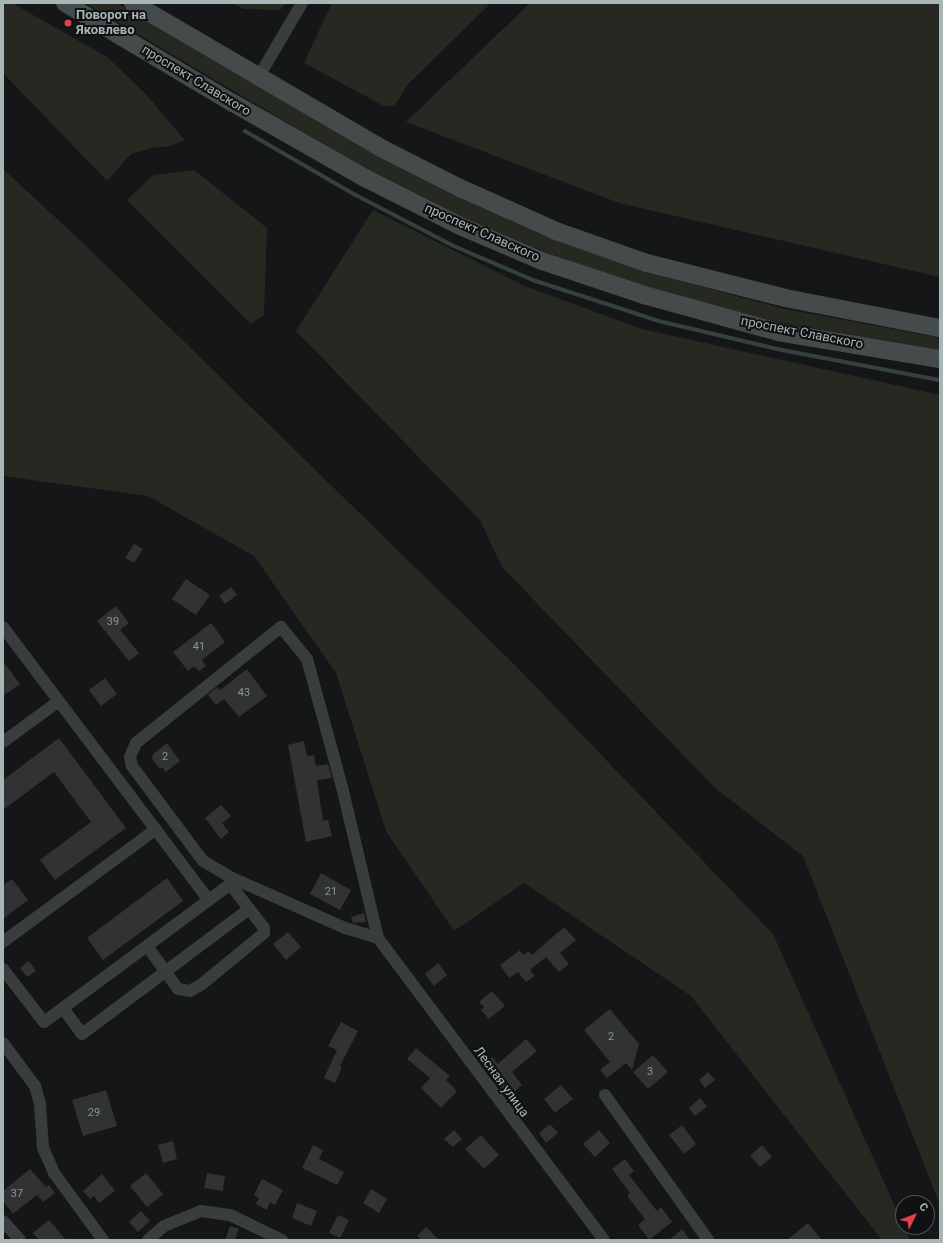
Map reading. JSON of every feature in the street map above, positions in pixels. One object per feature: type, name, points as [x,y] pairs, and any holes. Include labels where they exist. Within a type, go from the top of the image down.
[{"type":"main road","name":"проспект Славского","points":[[65,3],[232,104],[365,178],[460,226],[542,261],[644,295],[778,332],[940,359]]},
{"type":"main road","points":[[133,3],[258,78],[380,148],[460,188],[556,231],[647,263],[778,296],[940,328]]},
{"type":"street","points":[[258,78],[302,3]]},
{"type":"street","points":[[3,626],[209,900]]},
{"type":"street","points":[[281,627],[307,659],[342,787],[378,938],[345,928],[233,882],[203,862],[132,766],[130,757],[136,743],[281,627]]},
{"type":"street","points":[[3,742],[59,700]]},
{"type":"street","points":[[3,942],[156,829]]},
{"type":"street","points":[[3,969],[44,1022],[233,882]]},
{"type":"street","points":[[146,946],[178,989],[184,992],[202,984],[261,937],[264,928],[249,909],[233,882]]},
{"type":"street","points":[[63,1008],[82,1034],[249,909]]},
{"type":"street","name":"Лесная улица","points":[[378,938],[604,1240]]},
{"type":"street","points":[[3,1043],[35,1086],[40,1104],[44,1148],[54,1173],[103,1240]]},
{"type":"street","points":[[605,1095],[708,1240]]},
{"type":"street","points":[[148,1240],[164,1226],[201,1211],[230,1215],[282,1240]]},
{"type":"street","points":[[3,1221],[20,1240]]},
{"type":"shaded area","points":[[3,3],[12,3],[107,57],[144,92],[185,140],[171,146],[151,148],[131,154],[107,181],[3,73]]},
{"type":"shaded area","points":[[85,3],[117,3],[371,152],[455,196],[550,238],[644,271],[781,308],[940,338],[940,351],[774,321],[639,286],[543,251],[448,212],[362,167]]},
{"type":"shaded area","points":[[232,3],[286,3],[280,10],[243,9]]},
{"type":"shaded area","points":[[332,3],[491,3],[406,86],[395,106],[384,106],[304,63]]},
{"type":"shaded area","points":[[530,3],[940,3],[940,277],[619,203],[406,122]]},
{"type":"shaded area","points":[[3,169],[83,243],[515,665],[773,934],[895,1206],[895,1235],[908,1235],[910,1240],[882,1240],[691,996],[524,883],[454,931],[386,831],[336,673],[254,556],[148,496],[3,476]]},
{"type":"shaded area","points":[[194,170],[267,228],[264,315],[251,324],[127,200],[153,175]]},
{"type":"shaded area","points":[[373,210],[527,287],[642,329],[940,395],[940,1205],[803,856],[715,788],[502,567],[480,520],[296,331]]},
{"type":"building","points":[[134,544],[143,549],[134,563],[125,558]]},
{"type":"building","points":[[186,579],[210,595],[196,615],[172,599]]},
{"type":"building","points":[[231,587],[237,595],[225,604],[219,596]]},
{"type":"building","points":[[116,606],[129,623],[120,630],[139,653],[129,661],[97,621]]},
{"type":"building","points":[[211,623],[225,642],[202,660],[206,666],[199,671],[194,666],[188,671],[173,652]]},
{"type":"building","points":[[3,661],[20,684],[3,696]]},
{"type":"building","points":[[247,669],[267,696],[239,717],[224,699],[216,705],[208,695],[217,687],[220,690]]},
{"type":"building","points":[[105,678],[117,694],[101,706],[89,690]]},
{"type":"building","points":[[59,738],[126,828],[55,880],[40,860],[91,822],[54,772],[3,810],[3,780]]},
{"type":"building","points":[[304,741],[307,756],[314,755],[316,766],[328,764],[332,778],[317,780],[323,821],[328,820],[332,836],[306,842],[288,745]]},
{"type":"building","points":[[167,743],[180,761],[166,772],[162,767],[160,769],[152,759],[153,754]]},
{"type":"building","points":[[221,805],[231,816],[222,823],[229,832],[221,839],[205,818]]},
{"type":"building","points":[[321,873],[351,890],[340,910],[310,894]]},
{"type":"building","points":[[167,878],[183,901],[103,960],[87,938]]},
{"type":"building","points":[[12,879],[28,900],[3,919],[3,885]]},
{"type":"building","points":[[364,913],[366,922],[353,923],[351,917]]},
{"type":"building","points":[[564,927],[576,940],[560,953],[569,964],[559,972],[546,957],[530,970],[535,976],[526,982],[518,972],[509,978],[500,965],[520,950],[523,955],[529,951],[532,955]]},
{"type":"building","points":[[288,932],[301,947],[286,960],[273,944]]},
{"type":"building","points":[[29,961],[36,971],[27,977],[20,968]]},
{"type":"building","points":[[438,963],[447,975],[434,986],[425,974]]},
{"type":"building","points":[[492,991],[505,1006],[489,1019],[481,1010],[484,1007],[479,1002]]},
{"type":"building","points":[[610,1009],[639,1044],[632,1070],[626,1063],[607,1078],[600,1070],[610,1062],[584,1030]]},
{"type":"building","points":[[341,1022],[358,1031],[340,1066],[342,1068],[335,1083],[324,1078],[337,1050],[328,1046]]},
{"type":"building","points":[[526,1039],[537,1051],[512,1072],[522,1085],[508,1097],[500,1088],[502,1086],[483,1065],[492,1057],[498,1064]]},
{"type":"building","points":[[416,1048],[450,1076],[446,1080],[457,1091],[441,1108],[421,1088],[430,1078],[407,1059]]},
{"type":"building","points":[[653,1055],[668,1072],[648,1089],[633,1072]]},
{"type":"building","points":[[708,1072],[715,1080],[705,1088],[699,1080]]},
{"type":"building","points":[[561,1085],[573,1099],[555,1113],[544,1099]]},
{"type":"building","points":[[106,1090],[117,1126],[83,1136],[72,1100]]},
{"type":"building","points":[[700,1098],[707,1106],[695,1116],[689,1108]]},
{"type":"building","points":[[550,1124],[558,1133],[546,1143],[539,1133]]},
{"type":"building","points":[[682,1125],[696,1144],[684,1154],[669,1135]]},
{"type":"building","points":[[454,1130],[462,1139],[453,1147],[444,1139]]},
{"type":"building","points":[[599,1130],[610,1143],[595,1157],[583,1144]]},
{"type":"building","points":[[481,1135],[499,1155],[484,1169],[465,1149]]},
{"type":"building","points":[[173,1141],[177,1159],[163,1163],[158,1145]]},
{"type":"building","points":[[313,1145],[323,1150],[319,1159],[344,1172],[337,1185],[302,1168]]},
{"type":"building","points":[[762,1145],[772,1157],[760,1167],[750,1156]]},
{"type":"building","points":[[625,1159],[634,1171],[629,1175],[657,1211],[661,1207],[672,1222],[649,1240],[638,1225],[645,1219],[627,1196],[630,1193],[612,1169]]},
{"type":"building","points":[[30,1169],[46,1187],[49,1185],[55,1193],[43,1202],[37,1195],[13,1214],[3,1201],[3,1191]]},
{"type":"building","points":[[146,1173],[163,1194],[147,1207],[130,1186]]},
{"type":"building","points":[[207,1173],[225,1176],[223,1191],[204,1188]]},
{"type":"building","points":[[102,1174],[115,1191],[99,1203],[94,1196],[90,1199],[83,1191]]},
{"type":"building","points":[[262,1179],[283,1190],[275,1205],[270,1202],[267,1210],[256,1204],[259,1198],[254,1195]]},
{"type":"building","points":[[371,1189],[387,1199],[379,1213],[363,1203]]},
{"type":"building","points":[[297,1203],[317,1211],[311,1226],[292,1218]]},
{"type":"building","points":[[141,1211],[150,1221],[138,1232],[129,1222]]},
{"type":"building","points":[[338,1215],[349,1220],[340,1238],[329,1233]]},
{"type":"building","points":[[49,1220],[66,1240],[39,1240],[33,1233]]},
{"type":"building","points":[[808,1223],[822,1240],[787,1240]]},
{"type":"building","points":[[230,1226],[239,1229],[235,1240],[225,1240]]},
{"type":"building","points":[[426,1227],[439,1240],[421,1240],[417,1236]]},
{"type":"building","points":[[682,1229],[690,1240],[669,1240]]},
{"type":"waterway","points":[[245,131],[356,195],[454,246],[533,280],[659,321],[777,349],[940,380]]},
{"type":"place","name":"Поворот на Яковлево","points":[[68,23]]}]
